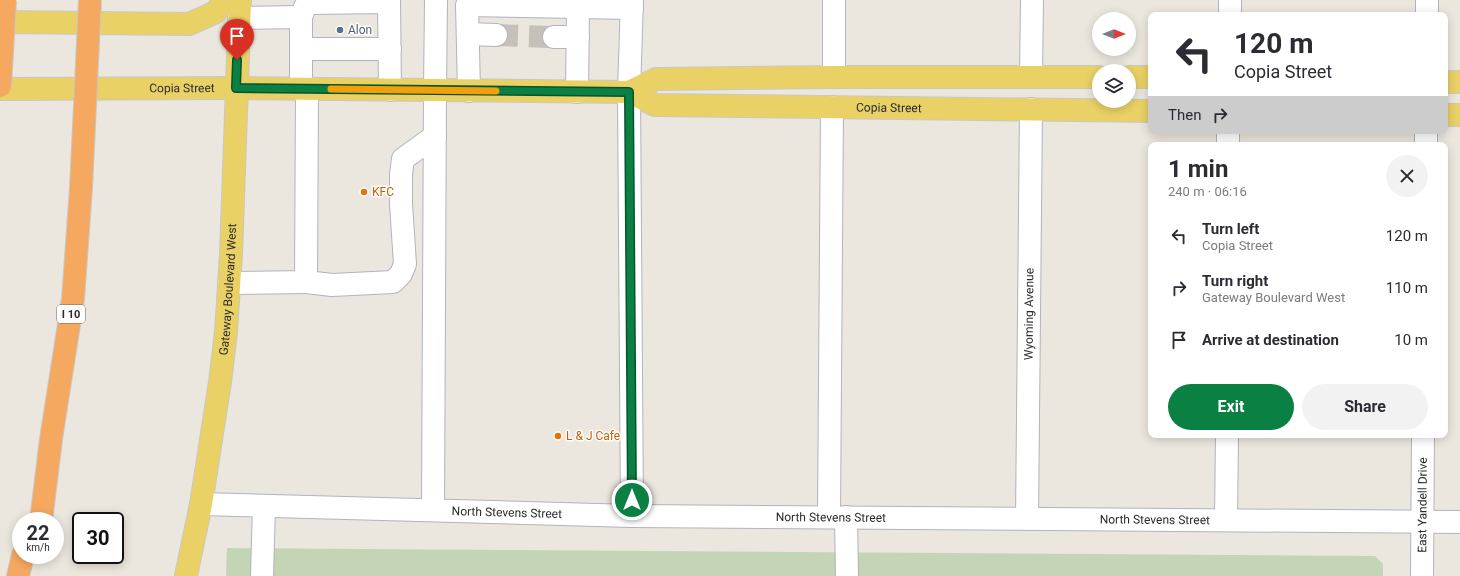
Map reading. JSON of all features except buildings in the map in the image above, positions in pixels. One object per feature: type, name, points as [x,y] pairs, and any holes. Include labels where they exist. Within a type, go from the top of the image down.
[{"type":"highway","points":[[0,87],[5,0]]},
{"type":"highway","name":"I 10","points":[[33,512],[51,439],[73,299],[81,188],[90,0]]},
{"type":"highway","points":[[42,512],[51,439]]},
{"type":"highway","points":[[18,576],[21,564]]},
{"type":"highway","points":[[34,576],[36,564]]},
{"type":"main road","points":[[0,22],[189,24],[216,12],[224,0]]},
{"type":"main road","name":"Gateway Boulevard West","points":[[186,576],[201,504],[220,382],[226,332],[239,9]]},
{"type":"main road","name":"Copia Street","points":[[0,87],[629,92],[656,79],[1092,77]]},
{"type":"main road","points":[[1136,77],[1148,77]]},
{"type":"main road","points":[[1448,82],[1460,82]]},
{"type":"main road","name":"Copia Street","points":[[629,92],[655,105],[1148,111]]},
{"type":"main road","points":[[1448,115],[1460,115]]},
{"type":"street","points":[[433,510],[436,0]]},
{"type":"street","points":[[834,0],[834,77]]},
{"type":"street","points":[[1031,76],[1032,0]]},
{"type":"street","points":[[1230,0],[1230,12]]},
{"type":"street","points":[[1427,0],[1427,12]]},
{"type":"street","points":[[239,9],[289,12],[305,7],[309,3],[389,2],[390,90]]},
{"type":"street","points":[[469,91],[467,5],[578,7],[632,4],[629,92],[632,516]]},
{"type":"street","points":[[577,92],[578,7]]},
{"type":"street","points":[[289,12],[302,49],[304,89],[306,282]]},
{"type":"street","points":[[468,34],[496,35]]},
{"type":"street","points":[[554,37],[578,37]]},
{"type":"street","points":[[302,49],[390,49]]},
{"type":"street","points":[[832,107],[837,517],[846,576]]},
{"type":"street","name":"Wyoming Avenue","points":[[1027,519],[1031,109]]},
{"type":"street","points":[[229,283],[306,282],[332,285],[392,282],[401,274],[405,264],[401,204],[401,174],[403,159],[435,136]]},
{"type":"street","points":[[1226,519],[1227,438]]},
{"type":"street","name":"East Yandell Drive","points":[[1422,576],[1423,438]]},
{"type":"street","name":"North Stevens Street","points":[[201,504],[632,516],[1226,519],[1460,522]]},
{"type":"street","points":[[262,576],[264,506]]},
{"type":"green space","points":[[227,548],[1375,556],[1383,564],[1383,576],[226,576]]},
{"type":"tunnel","points":[[496,35],[554,37]]},
{"type":"slow traffic","points":[[331,89],[496,91]]},
{"type":"place","name":"Alon","points":[[340,30]]},
{"type":"place","name":"KFC","points":[[364,192]]},
{"type":"place","name":"L & J Cafe","points":[[558,436]]},
{"type":"route","points":[[237,60],[236,88],[629,92],[632,500]]}]
